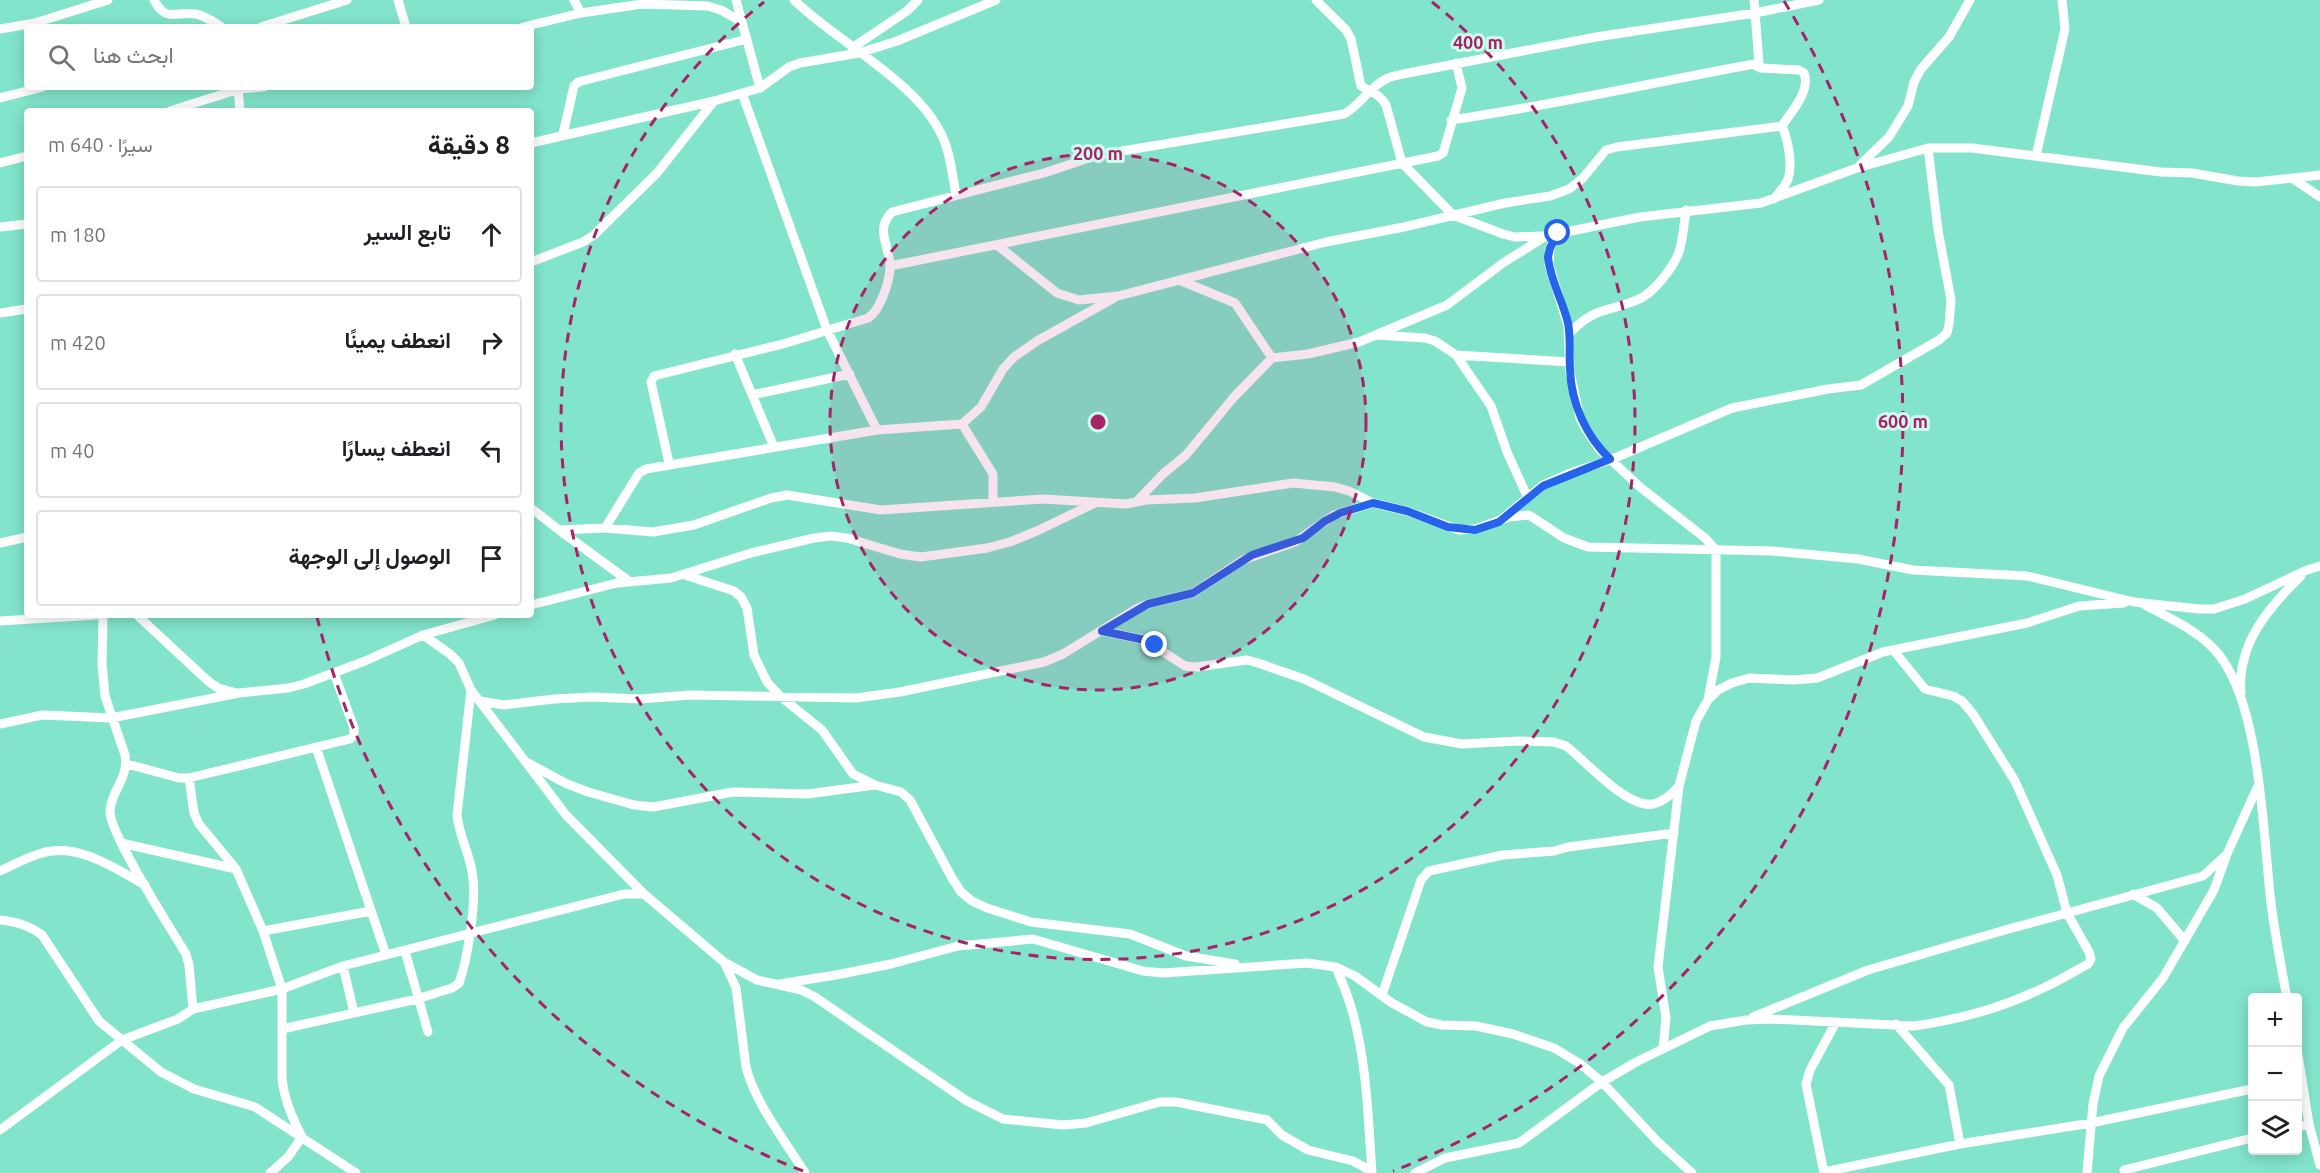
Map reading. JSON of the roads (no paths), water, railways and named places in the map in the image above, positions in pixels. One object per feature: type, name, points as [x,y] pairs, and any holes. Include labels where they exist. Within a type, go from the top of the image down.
[{"type":"street","points":[[29,24],[108,0]]},
{"type":"street","points":[[154,0],[164,14],[199,15],[216,24]]},
{"type":"street","points":[[271,24],[347,0]]},
{"type":"street","points":[[398,0],[405,24]]},
{"type":"street","points":[[574,0],[581,13]]},
{"type":"street","points":[[736,0],[760,88]]},
{"type":"street","points":[[794,0],[892,77],[926,109],[943,137],[956,194]]},
{"type":"street","points":[[855,50],[918,0]]},
{"type":"street","points":[[534,142],[760,88],[789,67],[911,36],[996,0]]},
{"type":"street","points":[[1316,0],[1346,30],[1351,39],[1361,86],[1372,90],[1383,99],[1402,163],[1453,215],[1515,237],[1545,236],[1686,210],[1741,206],[1773,200],[1857,168],[1928,148],[1972,148],[2161,172],[2192,173],[2238,181],[2256,182],[2320,175]]},
{"type":"street","points":[[997,245],[1057,293],[1068,298],[1079,300],[1118,296],[1326,242],[1505,203],[1550,196],[1569,189],[1582,179],[1606,150],[1617,147],[1782,126],[1802,95],[1806,79],[1804,73],[1799,70],[1756,66],[1759,63],[1754,0]]},
{"type":"street","points":[[669,463],[651,382],[654,376],[735,354],[783,344],[875,314],[890,266],[883,236],[883,225],[892,212],[1044,173],[1098,155],[1344,114],[1352,110],[1387,78],[1607,35],[1755,13],[1820,0]]},
{"type":"street","points":[[1857,168],[1889,137],[1908,106],[1914,81],[1921,69],[1949,37],[1970,0]]},
{"type":"street","points":[[2036,156],[2065,29],[2062,0]]},
{"type":"street","points":[[534,24],[581,13],[642,4],[691,3],[721,9],[742,22]]},
{"type":"street","points":[[0,29],[24,25]]},
{"type":"street","points":[[562,135],[574,86],[579,81],[747,39]]},
{"type":"street","points":[[890,266],[1438,156],[1443,153],[1451,120],[1460,100],[1462,88],[1456,63]]},
{"type":"street","points":[[1451,120],[1532,108],[1759,63]]},
{"type":"street","points":[[0,98],[31,90]]},
{"type":"street","points":[[179,108],[232,90]]},
{"type":"street","points":[[238,90],[240,108]]},
{"type":"street","points":[[742,93],[827,330],[877,430]]},
{"type":"street","points":[[534,261],[583,242],[594,235],[657,173],[714,100]]},
{"type":"street","points":[[1773,200],[1784,187],[1790,172],[1787,140],[1782,126]]},
{"type":"street","points":[[1499,522],[1527,496],[1557,479],[1732,408],[1828,389],[1861,385],[1939,340],[1947,333],[1951,300],[1938,230],[1928,148]]},
{"type":"street","points":[[0,163],[24,157]]},
{"type":"street","points":[[2292,178],[2320,197]]},
{"type":"street","points":[[1568,335],[1587,316],[1638,300],[1658,285],[1678,255],[1686,210]]},
{"type":"street","points":[[0,227],[24,224]]},
{"type":"street","points":[[1558,233],[1548,257],[1567,319],[1571,380],[1580,418],[1599,449],[1677,518],[1705,538],[1716,550],[1716,657],[1708,699],[1696,721],[1679,786],[1658,967],[1666,1018],[1663,1048]]},
{"type":"street","points":[[1137,501],[1162,474],[1186,455],[1234,397],[1272,358],[1308,354],[1359,342],[1447,305],[1513,256],[1545,236]]},
{"type":"street","points":[[1179,280],[1235,303],[1272,358]]},
{"type":"street","points":[[605,528],[639,474],[646,469],[669,463],[877,430],[962,424],[981,407],[1003,369],[1014,357],[1037,341],[1118,296]]},
{"type":"street","points":[[0,313],[24,309]]},
{"type":"street","points":[[1375,335],[1425,338],[1435,341],[1456,355],[1491,406],[1510,460],[1527,496]]},
{"type":"street","points":[[735,354],[774,447]]},
{"type":"street","points":[[1456,355],[1569,362]]},
{"type":"street","points":[[752,395],[849,374]]},
{"type":"street","points":[[962,424],[993,474],[993,501]]},
{"type":"street","points":[[559,530],[605,528],[653,532],[669,530],[694,525],[771,498],[787,495],[881,510],[1043,499],[1126,504],[1137,501],[1195,498],[1293,483],[1335,487],[1373,503],[1407,511],[1459,530],[1475,530],[1509,517],[1528,515],[1564,538],[1588,547],[1772,550],[1858,559],[1913,570],[2027,576],[2137,602],[2214,609],[2245,599],[2320,566]]},
{"type":"street","points":[[534,604],[601,587],[671,578],[814,538],[831,536],[921,557],[987,548],[1010,542],[1097,502]]},
{"type":"street","points":[[480,700],[504,705],[569,698],[641,699],[689,695],[856,698],[878,696],[1044,662],[1054,659],[1148,604],[1193,593],[1252,555],[1303,538],[1334,515],[1373,503]]},
{"type":"street","points":[[534,510],[630,582]]},
{"type":"street","points":[[0,543],[24,538]]},
{"type":"street","points":[[2242,701],[2242,664],[2258,625],[2277,599],[2307,570]]},
{"type":"street","points":[[685,574],[734,591],[741,597],[747,608],[754,655],[767,682],[781,697],[822,730],[853,774],[901,792],[910,800],[952,878],[961,892],[972,901],[1031,922],[1130,934],[1185,956],[1249,966]]},
{"type":"street","points":[[1708,699],[1718,690],[1749,678],[1794,680],[1817,678],[1861,660],[2027,623],[2079,606],[2137,602],[2187,628],[2218,654],[2228,669],[2242,701],[2257,766],[2271,907],[2286,993]]},
{"type":"street","points":[[0,621],[48,618]]},
{"type":"street","points":[[103,618],[105,696],[127,764],[125,775],[110,811],[112,822],[121,843],[186,954],[193,1009]]},
{"type":"street","points":[[139,618],[208,681],[218,688],[239,693]]},
{"type":"street","points":[[0,724],[42,714],[111,718],[239,693],[288,688],[334,673],[423,634],[484,618]]},
{"type":"street","points":[[1102,631],[1145,640],[1185,666],[1196,667],[1247,660],[1258,663],[1314,684],[1424,737],[1462,744],[1554,742],[1566,746],[1626,797],[1640,803],[1652,805],[1664,800],[1679,786]]},
{"type":"street","points":[[423,634],[459,663],[471,690],[566,815],[644,894],[724,962],[757,980],[801,990],[833,1008],[967,1101],[1003,1119],[1064,1125],[1086,1123],[1160,1102],[1176,1102],[1267,1120],[1282,1135],[1300,1146],[1324,1155],[1353,1161],[1371,1172]]},
{"type":"street","points":[[1415,1173],[1445,1158],[1519,1143],[1602,1082],[1663,1048],[1710,1026],[1746,1020],[1772,1019],[1914,1026],[1954,1019],[2042,989],[2088,964],[2091,959],[2089,952],[2067,913],[2057,875],[2015,781],[1973,714],[1962,701],[1953,696],[1925,689],[1894,651]]},
{"type":"street","points":[[127,764],[179,778],[189,778],[350,739],[354,735],[354,728],[334,673]]},
{"type":"street","points":[[282,1029],[417,999],[452,988],[459,983],[474,894],[473,877],[458,827],[457,815],[471,690]]},
{"type":"street","points":[[316,747],[386,955]]},
{"type":"street","points":[[526,762],[565,783],[634,806],[653,807],[733,792],[807,794],[875,784]]},
{"type":"street","points":[[189,778],[191,802],[199,824],[236,869],[263,931],[282,989],[284,1093],[286,1105],[302,1137]]},
{"type":"street","points":[[2087,1173],[2091,1123],[2099,1076],[2123,1028],[2163,978],[2214,890],[2227,854],[2258,786]]},
{"type":"street","points":[[1382,995],[1421,880],[1429,871],[1503,855],[1554,852],[1568,847],[1674,833]]},
{"type":"street","points":[[121,843],[236,869]]},
{"type":"street","points":[[0,871],[41,853],[75,852],[100,861],[146,886]]},
{"type":"street","points":[[1746,1020],[1868,970],[2203,876],[2227,854]]},
{"type":"street","points":[[0,1130],[122,1040],[178,1019],[193,1009],[282,989],[343,966],[624,894],[644,894]]},
{"type":"street","points":[[2133,894],[2157,908],[2185,941]]},
{"type":"street","points":[[263,931],[371,911]]},
{"type":"street","points":[[0,920],[29,925],[42,935],[94,1015],[161,1072],[176,1081],[255,1107],[356,1173]]},
{"type":"street","points":[[773,985],[891,964],[958,946],[1019,939],[1033,939],[1143,971],[1184,972],[1307,963],[1336,967],[1355,976],[1392,1003],[1427,1022],[1476,1026],[1534,1040],[1579,1064],[1602,1082],[1658,1142],[1692,1173]]},
{"type":"street","points":[[405,951],[428,1032]]},
{"type":"street","points":[[724,962],[736,988],[749,1080],[757,1097],[805,1173]]},
{"type":"street","points":[[343,966],[354,1013]]},
{"type":"street","points":[[1336,967],[1351,1007],[1364,1071],[1371,1172]]},
{"type":"street","points":[[1836,1022],[1810,1070],[1806,1084],[1824,1173],[1960,1144],[2091,1123],[2248,1090]]},
{"type":"street","points":[[1896,1024],[1949,1085],[1960,1144]]},
{"type":"street","points":[[2302,1089],[2320,1165]]},
{"type":"street","points":[[2302,1126],[2309,1124]]},
{"type":"street","points":[[270,1173],[288,1157],[302,1137]]},
{"type":"street","points":[[2124,1170],[2248,1139]]}]
